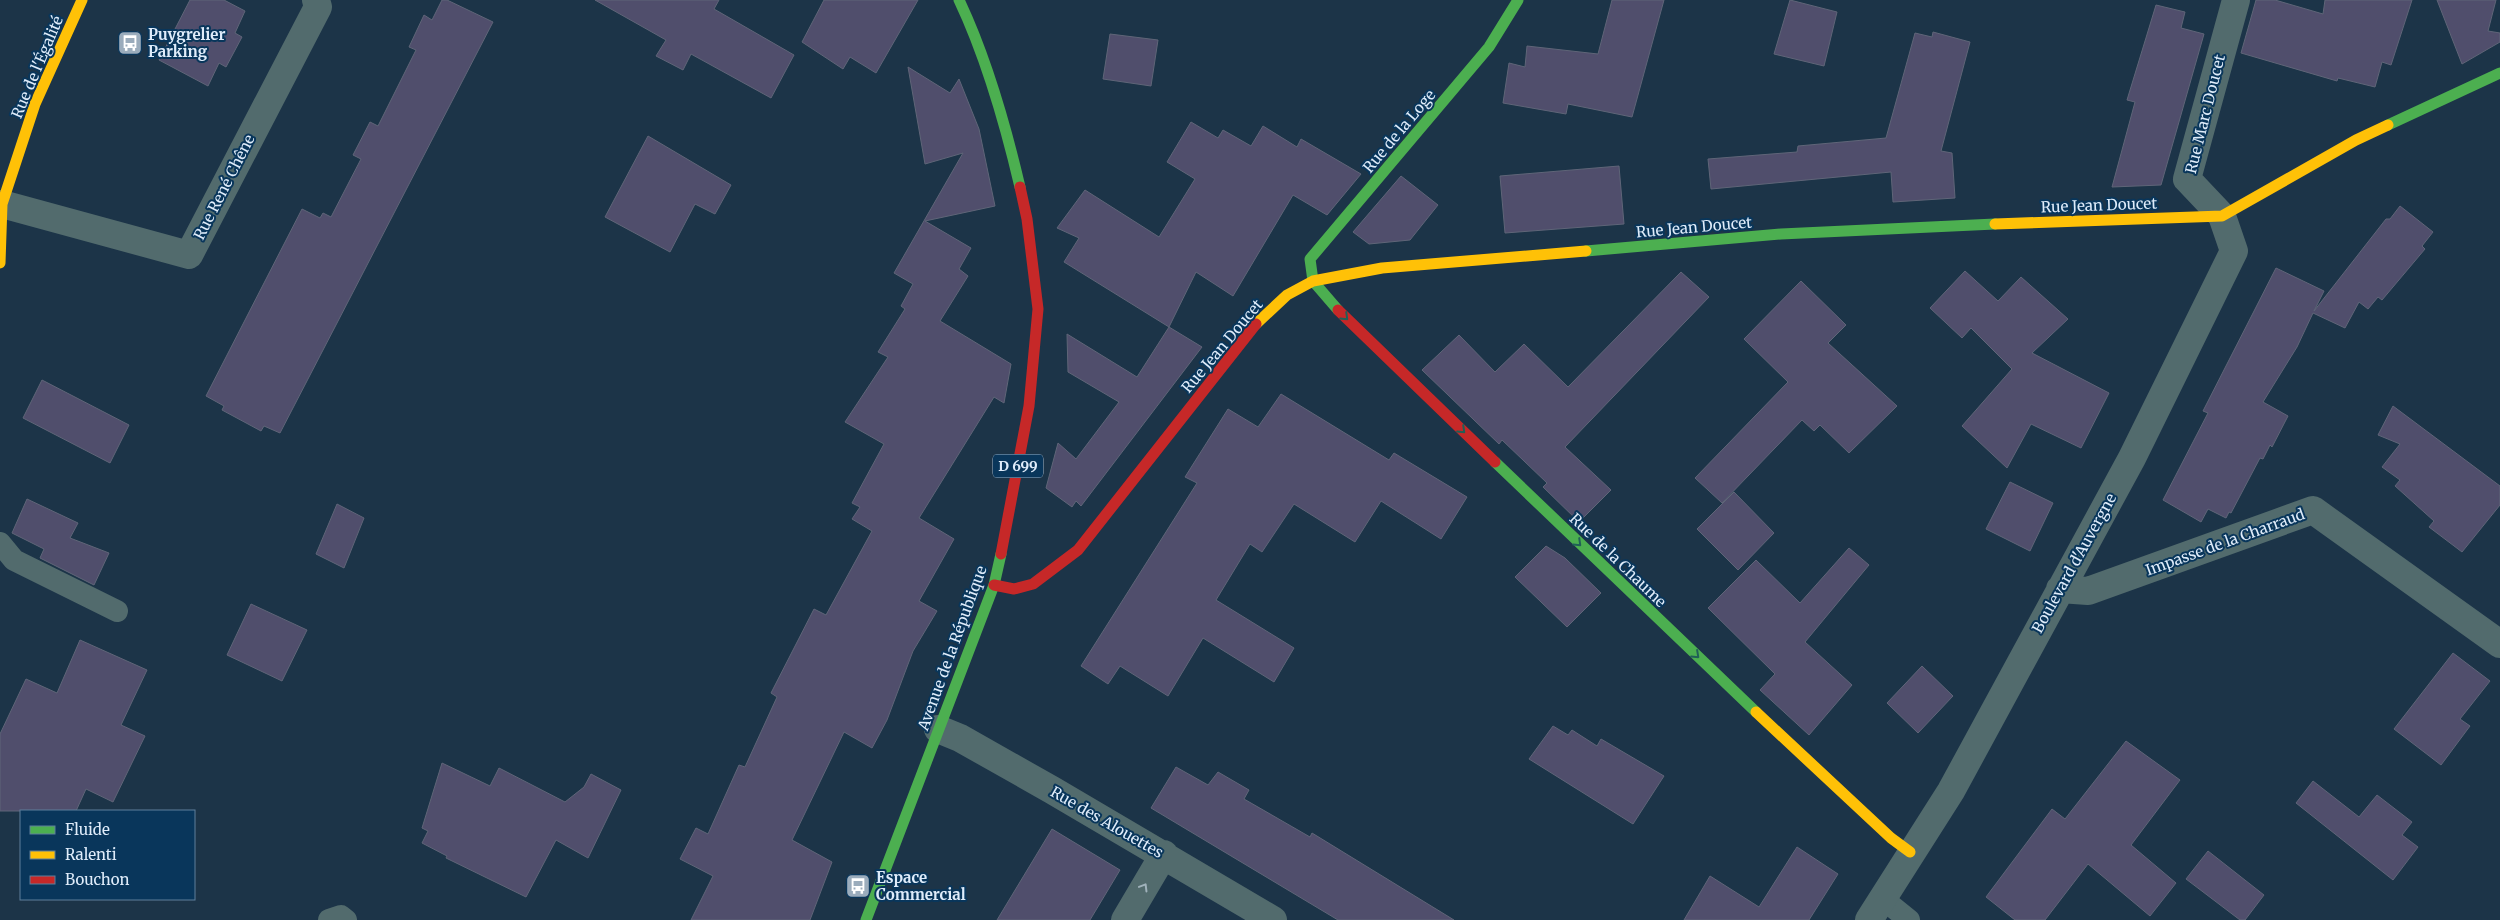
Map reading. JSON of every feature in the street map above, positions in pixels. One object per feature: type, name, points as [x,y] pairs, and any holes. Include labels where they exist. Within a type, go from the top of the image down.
[{"type":"street","name":"Rue de l'Égalité","points":[[0,263],[1,205],[35,104],[82,0]]},
{"type":"street","name":"Rue René Chêne","points":[[1,205],[189,255],[318,7],[316,0]]},
{"type":"street","name":"Avenue de la République","points":[[866,920],[994,585],[1008,523],[1029,406],[1038,309],[1027,219],[1006,128],[970,23],[959,0]]},
{"type":"street","name":"Rue de la Loge","points":[[1313,280],[1310,259],[1488,47],[1518,0]]},
{"type":"street","name":"Rue Marc Doucet","points":[[2222,216],[2187,179],[2236,0]]},
{"type":"street","name":"Rue Jean Doucet","points":[[994,585],[1014,589],[1033,584],[1078,550],[1262,316],[1287,296],[1313,280],[1382,268],[1781,234],[2222,216],[2356,140],[2500,73]]},
{"type":"street","name":"Boulevard d'Auvergne","points":[[1876,910],[1910,852],[1951,791],[2132,458],[2234,251],[2222,216]]},
{"type":"street","name":"Rue de la Chaume","points":[[1313,280],[1330,302],[1611,575],[1891,838],[1910,852]]},
{"type":"street","name":"Impasse de la Charraud","points":[[2060,589],[2088,591],[2313,510],[2500,644]]},
{"type":"street","name":"Rue des Alouettes","points":[[938,729],[960,738],[1164,854],[1273,920]]},
{"type":"street","points":[[1125,920],[1164,854]]},
{"type":"lane","points":[[0,543],[14,560],[117,611]]},
{"type":"lane","name":"Boulevard d'Auvergne","points":[[1876,910],[1909,920]]},
{"type":"lane","points":[[328,920],[340,916],[346,920]]},
{"type":"building","points":[[190,0],[224,0],[245,11],[235,33],[242,37],[226,67],[219,63],[208,86],[159,60]]},
{"type":"building","points":[[442,0],[447,0],[493,22],[280,433],[264,426],[261,431],[222,410],[224,406],[206,396],[302,209],[320,218],[323,213],[331,217],[361,159],[353,155],[370,122],[378,126],[416,50],[409,47],[424,15],[432,20]]},
{"type":"building","points":[[595,0],[719,0],[714,9],[794,55],[771,98],[691,54],[683,70],[656,56],[666,40]]},
{"type":"building","points":[[824,0],[918,0],[876,73],[850,57],[843,69],[802,42]]},
{"type":"building","points":[[1612,0],[1664,0],[1632,117],[1568,104],[1566,114],[1503,103],[1509,63],[1525,67],[1527,46],[1598,54]]},
{"type":"building","points":[[1790,0],[1837,12],[1824,66],[1774,54]]},
{"type":"building","points":[[2256,0],[2275,0],[2323,14],[2325,0],[2412,0],[2391,65],[2382,62],[2375,87],[2338,78],[2337,81],[2241,53]]},
{"type":"building","points":[[2437,0],[2496,0],[2488,31],[2500,33],[2500,42],[2462,64]]},
{"type":"building","points":[[2156,5],[2185,12],[2181,28],[2204,34],[2161,185],[2112,187],[2135,102],[2127,100]]},
{"type":"building","points":[[1933,32],[1970,42],[1941,151],[1952,153],[1955,198],[1893,202],[1891,172],[1711,189],[1708,159],[1797,152],[1798,146],[1886,138],[1915,33],[1932,37]]},
{"type":"building","points":[[1110,34],[1158,40],[1151,86],[1103,79]]},
{"type":"building","points":[[908,67],[950,93],[959,79],[979,129],[995,206],[925,221],[971,248],[959,269],[968,276],[940,321],[1011,364],[1004,403],[994,397],[919,518],[954,539],[919,601],[937,611],[913,651],[887,720],[872,748],[844,732],[792,840],[832,862],[810,920],[691,920],[713,876],[680,859],[696,828],[708,834],[739,765],[745,767],[777,697],[771,693],[814,609],[826,615],[872,531],[852,519],[860,507],[852,503],[884,444],[845,422],[888,357],[878,352],[905,309],[901,306],[913,284],[894,273],[963,153],[925,164]]},
{"type":"building","points":[[1191,122],[1218,138],[1223,130],[1251,146],[1263,126],[1297,147],[1301,139],[1361,174],[1327,215],[1293,195],[1233,296],[1196,272],[1169,327],[1064,262],[1079,238],[1057,228],[1085,190],[1159,237],[1195,179],[1167,162]]},
{"type":"building","points":[[648,136],[731,185],[715,214],[695,204],[670,252],[605,217]]},
{"type":"building","points":[[1619,166],[1624,224],[1505,233],[1500,176]]},
{"type":"building","points":[[1401,176],[1438,205],[1410,240],[1369,244],[1353,232]]},
{"type":"building","points":[[2400,206],[2433,232],[2422,246],[2425,249],[2382,300],[2378,297],[2368,309],[2359,302],[2345,328],[2313,313],[2297,347],[2263,402],[2288,416],[2272,447],[2270,445],[2263,459],[2260,458],[2231,513],[2229,512],[2226,518],[2208,509],[2201,522],[2163,500],[2208,413],[2203,411],[2276,268],[2324,291],[2314,311],[2386,219],[2390,219]]},
{"type":"building","points":[[1965,271],[1998,301],[2021,277],[2068,319],[2032,353],[2109,393],[2081,448],[2031,424],[2007,468],[1962,426],[2012,369],[1971,328],[1962,338],[1930,308]]},
{"type":"building","points":[[1681,272],[1709,297],[1565,447],[1611,490],[1579,522],[1543,487],[1547,483],[1502,440],[1499,444],[1422,370],[1459,335],[1495,372],[1524,344],[1568,387]]},
{"type":"building","points":[[1801,281],[1846,325],[1828,343],[1897,406],[1849,453],[1820,425],[1814,431],[1802,420],[1722,503],[1695,478],[1788,382],[1744,339]]},
{"type":"building","points":[[1169,327],[1202,347],[1081,506],[1076,501],[1072,507],[1046,488],[1058,443],[1076,459],[1119,402],[1068,372],[1067,334],[1137,377]]},
{"type":"building","points":[[42,380],[129,425],[110,463],[23,418]]},
{"type":"building","points":[[1281,394],[1389,460],[1394,453],[1467,497],[1441,539],[1381,501],[1355,542],[1294,504],[1262,552],[1250,544],[1216,600],[1294,648],[1274,682],[1203,638],[1168,696],[1120,666],[1108,684],[1081,666],[1197,483],[1185,477],[1228,409],[1258,427]]},
{"type":"building","points":[[2393,406],[2500,486],[2500,505],[2462,552],[2429,527],[2434,521],[2395,486],[2400,480],[2382,467],[2400,444],[2378,435]]},
{"type":"building","points":[[2010,482],[2053,503],[2030,551],[1986,529]]},
{"type":"building","points":[[1734,492],[1774,533],[1738,570],[1697,529]]},
{"type":"building","points":[[27,499],[78,523],[70,538],[109,553],[94,585],[40,558],[44,549],[12,533]]},
{"type":"building","points":[[337,504],[364,518],[344,568],[316,554]]},
{"type":"building","points":[[1546,546],[1565,558],[1601,593],[1567,627],[1515,577]]},
{"type":"building","points":[[1849,548],[1869,565],[1805,642],[1852,685],[1809,735],[1760,690],[1775,674],[1708,608],[1756,560],[1800,603]]},
{"type":"building","points":[[251,604],[307,630],[282,681],[227,655]]},
{"type":"building","points":[[80,640],[147,670],[121,725],[145,736],[113,802],[86,789],[76,810],[0,811],[0,734],[26,679],[57,693]]},
{"type":"building","points":[[2453,653],[2490,681],[2460,719],[2470,726],[2441,765],[2394,729]]},
{"type":"building","points":[[1922,666],[1953,696],[1918,733],[1887,703]]},
{"type":"building","points":[[1553,726],[1568,735],[1572,730],[1597,746],[1601,739],[1664,776],[1633,824],[1529,759]]},
{"type":"building","points":[[2126,741],[2180,780],[2131,845],[2176,883],[2150,916],[2088,864],[2045,920],[2015,920],[1986,897],[2052,809],[2065,819]]},
{"type":"building","points":[[442,763],[490,786],[499,768],[565,802],[584,787],[591,774],[621,790],[588,858],[556,840],[526,897],[446,858],[447,856],[422,843],[428,831],[422,828]]},
{"type":"building","points":[[1176,767],[1208,785],[1218,772],[1249,790],[1244,799],[1310,837],[1312,833],[1454,920],[1338,920],[1151,808]]},
{"type":"building","points":[[2313,781],[2359,817],[2377,795],[2412,822],[2402,835],[2418,847],[2393,880],[2296,803]]},
{"type":"building","points":[[1052,829],[1120,870],[1090,920],[997,920]]},
{"type":"building","points":[[1797,847],[1838,874],[1809,920],[1684,920],[1710,876],[1759,907]]},
{"type":"building","points":[[2208,851],[2264,895],[2245,920],[2240,920],[2186,879]]},
{"type":"traffic: fast","points":[[959,0],[978,45],[994,92],[1020,187]]},
{"type":"traffic: fast","points":[[1338,310],[1313,281],[1310,259],[1489,47],[1518,0]]},
{"type":"traffic: fast","points":[[2388,125],[2500,73]]},
{"type":"traffic: fast","points":[[1586,251],[1781,234],[1995,224]]},
{"type":"traffic: fast","points":[[1495,462],[1756,712]]},
{"type":"traffic: fast","points":[[866,920],[994,585],[1001,554]]},
{"type":"traffic: slow","points":[[0,263],[2,204],[35,104],[82,0]]},
{"type":"traffic: slow","points":[[1995,224],[2222,216],[2356,140],[2388,125]]},
{"type":"traffic: slow","points":[[1256,324],[1287,295],[1313,281],[1382,268],[1586,251]]},
{"type":"traffic: slow","points":[[1756,712],[1891,838],[1910,852]]},
{"type":"traffic: jam","points":[[1001,554],[1029,406],[1038,309],[1027,219],[1020,187]]},
{"type":"traffic: jam","points":[[1338,310],[1495,462]]},
{"type":"traffic: jam","points":[[994,585],[1014,589],[1033,584],[1078,550],[1256,324]]},
{"type":"place","name":"Puygrelier Parking","points":[[130,43]]},
{"type":"place","name":"Espace Commercial","points":[[858,886]]}]
